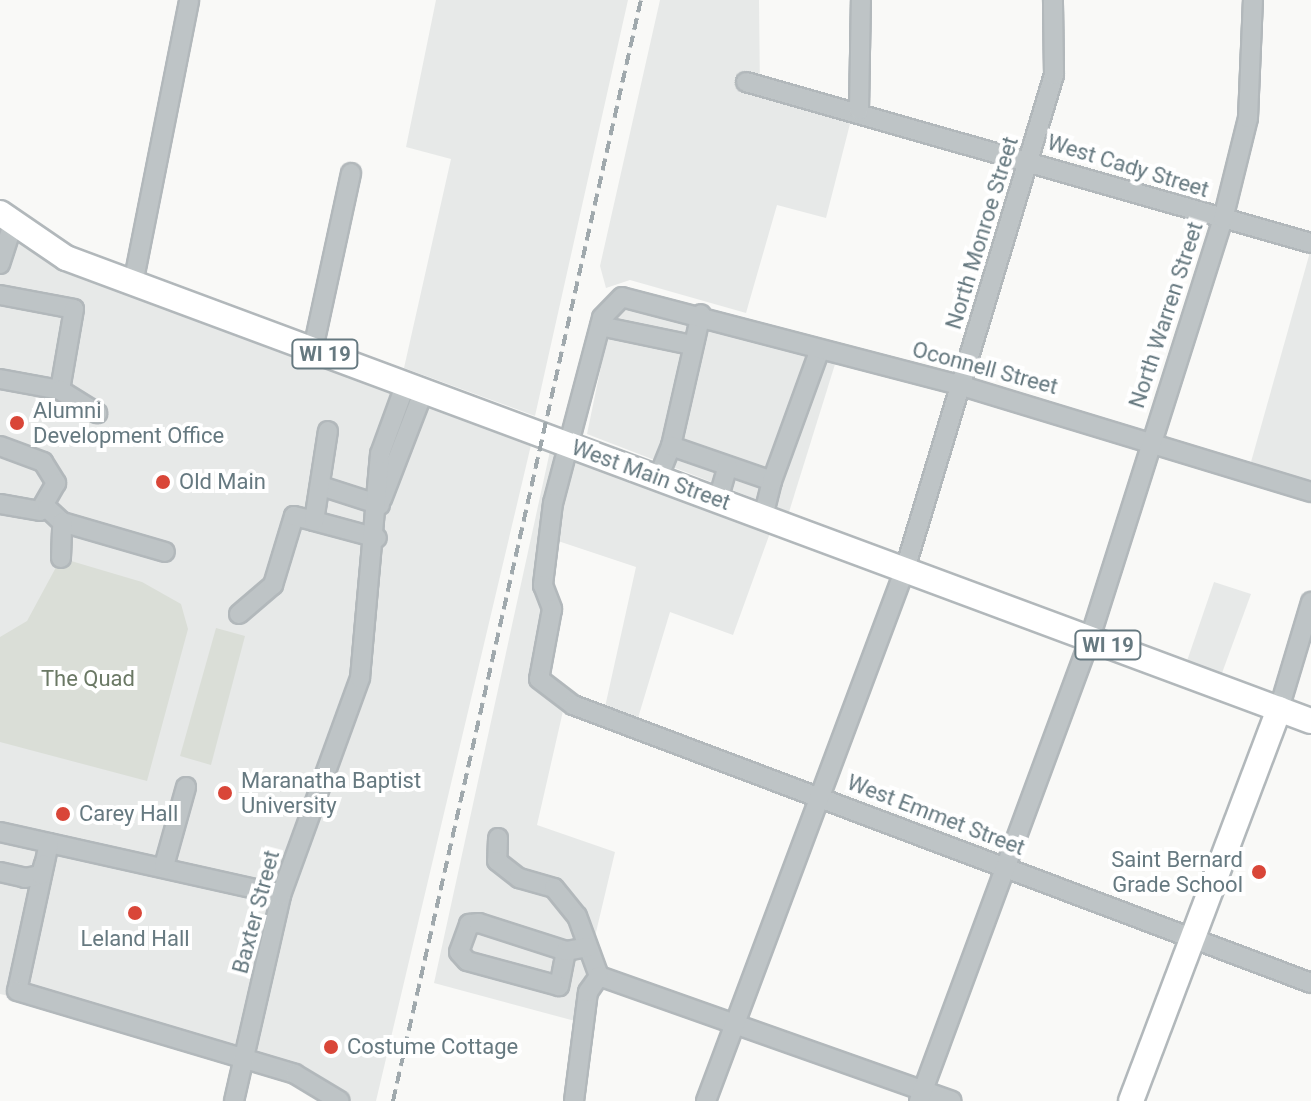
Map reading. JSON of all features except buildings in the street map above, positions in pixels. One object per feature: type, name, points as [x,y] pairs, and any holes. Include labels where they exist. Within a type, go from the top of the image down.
[{"type":"main road","name":"West Main Street","points":[[6,218],[66,258],[133,284],[1311,721]]},
{"type":"main road","points":[[1131,1101],[1279,709]]},
{"type":"street","points":[[133,284],[189,0]]},
{"type":"street","points":[[859,110],[861,0]]},
{"type":"street","name":"North Monroe Street","points":[[706,1101],[905,569],[959,385],[1030,162],[1057,55],[1053,0]]},
{"type":"street","name":"North Warren Street","points":[[921,1096],[1090,638],[1223,219],[1248,118],[1253,0]]},
{"type":"street","name":"West Cady Street","points":[[746,82],[859,110],[1311,243]]},
{"type":"street","points":[[313,349],[351,173]]},
{"type":"street","points":[[0,264],[6,218]]},
{"type":"street","points":[[0,295],[74,309],[60,390]]},
{"type":"street","name":"Oconnell Street","points":[[600,326],[611,304],[644,297],[820,349],[1151,439],[1311,492]]},
{"type":"street","points":[[658,478],[671,446],[701,314]]},
{"type":"street","points":[[571,445],[600,326],[692,345]]},
{"type":"street","points":[[763,516],[772,481],[820,349]]},
{"type":"street","points":[[0,379],[60,390],[97,413]]},
{"type":"street","name":"Baxter Street","points":[[234,1101],[281,895],[360,678],[380,505],[415,387]]},
{"type":"street","points":[[314,521],[328,431]]},
{"type":"street","name":"West Emmet Street","points":[[571,445],[549,532],[543,585],[552,609],[539,679],[546,689],[1311,983]]},
{"type":"street","points":[[0,446],[51,468],[56,492],[47,508],[31,513],[0,504]]},
{"type":"street","points":[[671,446],[772,481]]},
{"type":"street","points":[[718,500],[728,466]]},
{"type":"street","points":[[321,486],[380,505]]},
{"type":"street","points":[[47,508],[62,522],[165,552]]},
{"type":"street","points":[[239,614],[273,585],[294,516],[377,538]]},
{"type":"street","points":[[61,558],[62,522]]},
{"type":"street","points":[[1279,709],[1311,602]]},
{"type":"street","points":[[164,866],[186,787]]},
{"type":"street","points":[[0,832],[164,866],[281,895]]},
{"type":"street","points":[[498,838],[497,861],[519,878],[554,888],[577,916],[599,976]]},
{"type":"street","points":[[49,843],[17,991],[303,1078],[340,1101]]},
{"type":"street","points":[[0,872],[41,875]]},
{"type":"street","points":[[566,951],[559,986],[467,961],[459,952],[469,924],[479,923],[566,951],[588,947]]},
{"type":"street","points":[[599,976],[736,1022],[921,1096],[952,1101]]},
{"type":"street","points":[[574,1101],[588,992],[599,976]]},
{"type":"shaded area","points":[[436,0],[628,0],[535,416],[404,368],[451,159],[406,147]]},
{"type":"shaded area","points":[[660,0],[759,0],[760,93],[852,116],[826,218],[777,205],[746,313],[630,280],[606,288],[600,266]]},
{"type":"shaded area","name":"Maranatha Baptist University","points":[[0,224],[234,331],[531,445],[376,1101],[352,1101],[11,985],[9,996],[0,994]]},
{"type":"shaded area","points":[[1311,252],[1311,481],[1251,462]]},
{"type":"shaded area","points":[[621,303],[836,361],[789,512],[587,434],[612,313]]},
{"type":"shaded area","points":[[550,451],[770,533],[733,635],[670,612],[638,718],[605,707],[636,567],[558,541],[536,687],[563,711],[537,825],[615,852],[575,1021],[434,983]]},
{"type":"shaded area","points":[[1214,582],[1251,594],[1222,673],[1187,661]]},
{"type":"green space","name":"The Quad","points":[[61,558],[142,582],[181,604],[188,629],[147,781],[0,742],[0,637],[27,621]]},
{"type":"green space","points":[[216,628],[245,636],[211,765],[180,756]]},
{"type":"railway","points":[[393,1101],[641,0]]},
{"type":"place","name":"Alumni Development Office","points":[[17,423]]},
{"type":"place","name":"Old Main","points":[[163,482]]},
{"type":"place","name":"Maranatha Baptist University","points":[[225,793]]},
{"type":"place","name":"Carey Hall","points":[[63,814]]},
{"type":"place","name":"Saint Bernard Grade School","points":[[1259,872]]},
{"type":"place","name":"Leland Hall","points":[[135,913]]},
{"type":"place","name":"Costume Cottage","points":[[331,1047]]}]
